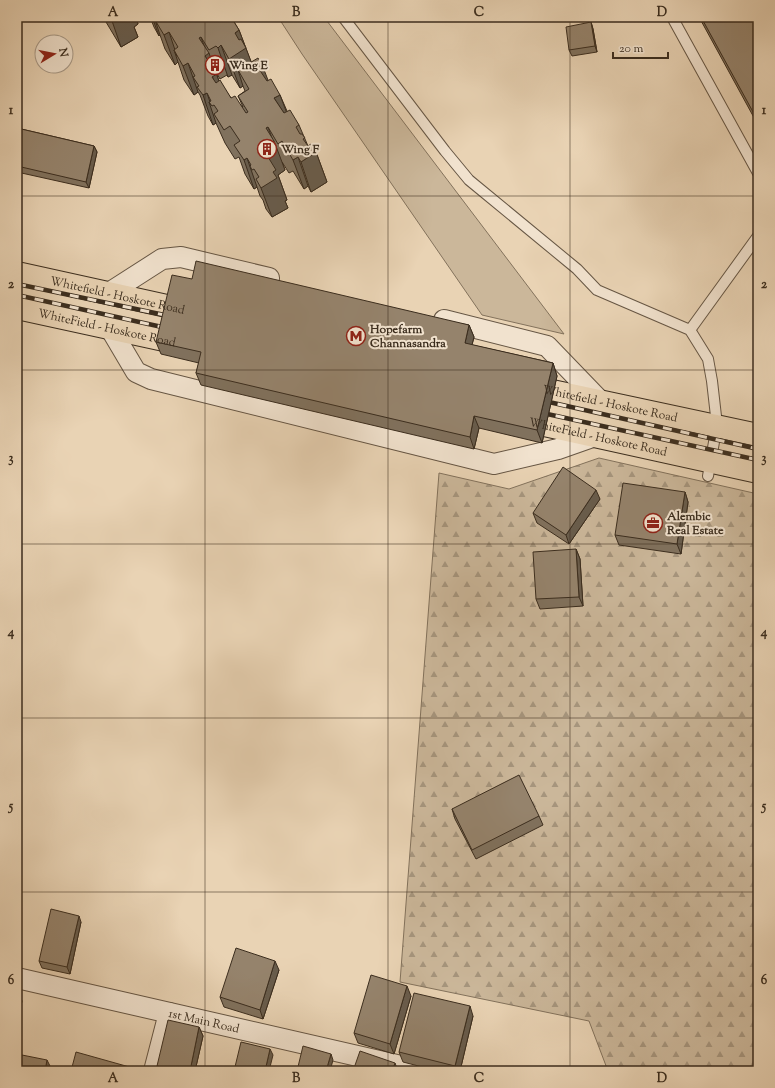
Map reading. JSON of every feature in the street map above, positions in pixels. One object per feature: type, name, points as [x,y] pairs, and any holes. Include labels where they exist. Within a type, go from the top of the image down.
[{"type":"main road","name":"Whitefield - Hoskote Road","points":[[17,273],[211,315]]},
{"type":"main road","name":"WhiteField - Hoskote Road","points":[[17,308],[202,348]]},
{"type":"main road","name":"Whitefield - Hoskote Road","points":[[506,381],[758,435]]},
{"type":"main road","name":"WhiteField - Hoskote Road","points":[[495,414],[595,436],[709,469],[758,472]]},
{"type":"street","points":[[110,293],[162,259],[181,256],[288,282]]},
{"type":"street","points":[[425,316],[547,346],[600,401]]},
{"type":"street","points":[[110,328],[136,372],[151,380],[494,464],[558,449],[595,436]]},
{"type":"street","name":"1st Main Road","points":[[17,978],[423,1071]]},
{"type":"street","points":[[154,1071],[169,1013]]},
{"type":"lane","points":[[343,17],[445,151],[469,180],[577,269],[597,290],[690,330],[708,359],[717,425],[709,469]]},
{"type":"lane","points":[[672,17],[758,173]]},
{"type":"lane","points":[[690,330],[758,236]]},
{"type":"green space","points":[[278,17],[324,17],[564,334],[482,315]]},
{"type":"green space","points":[[599,458],[758,494],[758,1071],[608,1071],[589,1021],[400,982],[439,473],[509,489]]},
{"type":"building","points":[[158,17],[231,17],[239,30],[235,33],[239,40],[241,39],[246,48],[229,59],[221,45],[218,48],[216,46],[209,50],[201,37],[199,38],[209,53],[205,56],[217,74],[212,77],[216,83],[220,80],[231,98],[235,96],[246,113],[248,112],[238,96],[249,89],[238,70],[258,58],[263,67],[259,69],[267,81],[271,79],[280,95],[274,98],[284,113],[290,110],[299,125],[296,127],[300,134],[302,134],[305,138],[303,139],[308,146],[311,144],[316,152],[301,162],[298,157],[293,160],[282,141],[278,144],[268,127],[266,128],[274,141],[266,146],[269,149],[265,152],[276,170],[273,172],[277,178],[261,188],[256,179],[259,177],[254,169],[252,170],[247,158],[244,160],[234,145],[240,141],[230,126],[224,130],[214,114],[218,111],[214,105],[212,106],[209,102],[211,101],[207,93],[203,95],[197,87],[199,86],[193,77],[195,76],[188,63],[183,66],[174,50],[178,47],[169,32],[164,35],[155,20]]},
{"type":"building","points":[[701,17],[758,17],[758,121]]},
{"type":"building","points":[[591,22],[595,46],[569,50],[566,27]]},
{"type":"building","points":[[17,128],[94,146],[86,182],[17,166]]},
{"type":"building","points":[[196,261],[469,325],[465,343],[553,363],[537,430],[474,416],[470,437],[196,373],[201,352],[156,342],[172,275],[192,279]]},
{"type":"building","points":[[563,467],[596,490],[566,535],[533,513]]},
{"type":"building","name":"Alembic Real Estate","points":[[623,483],[685,492],[677,544],[615,535]]},
{"type":"building","points":[[576,549],[579,597],[536,599],[533,552]]},
{"type":"building","points":[[519,775],[539,816],[472,850],[452,809]]},
{"type":"building","points":[[51,909],[79,916],[67,967],[39,961]]},
{"type":"building","points":[[236,948],[275,961],[260,1010],[220,997]]},
{"type":"building","points":[[371,975],[407,986],[390,1044],[354,1033]]},
{"type":"building","points":[[414,993],[470,1006],[455,1066],[399,1052]]},
{"type":"building","points":[[17,994],[19,994],[17,1007]]},
{"type":"building","points":[[168,1020],[199,1027],[190,1071],[179,1071],[157,1066]]},
{"type":"building","points":[[241,1042],[270,1049],[265,1071],[234,1071]]},
{"type":"building","points":[[303,1046],[331,1054],[326,1071],[297,1071]]},
{"type":"building","points":[[360,1051],[395,1063],[392,1071],[353,1071]]},
{"type":"building","points":[[76,1052],[133,1068],[133,1071],[71,1071]]},
{"type":"building","points":[[22,1055],[47,1060],[45,1071],[19,1071]]},
{"type":"railway","points":[[17,284],[174,317]]},
{"type":"railway","points":[[17,295],[171,329]]},
{"type":"railway","points":[[540,400],[758,449]]},
{"type":"railway","points":[[538,412],[758,460]]},
{"type":"place","name":"Wing E","points":[[215,65]]},
{"type":"place","name":"Wing F","points":[[267,149]]},
{"type":"place","name":"Hopefarm Channasandra","points":[[356,336]]},
{"type":"place","name":"Alembic Real Estate","points":[[653,523]]}]
